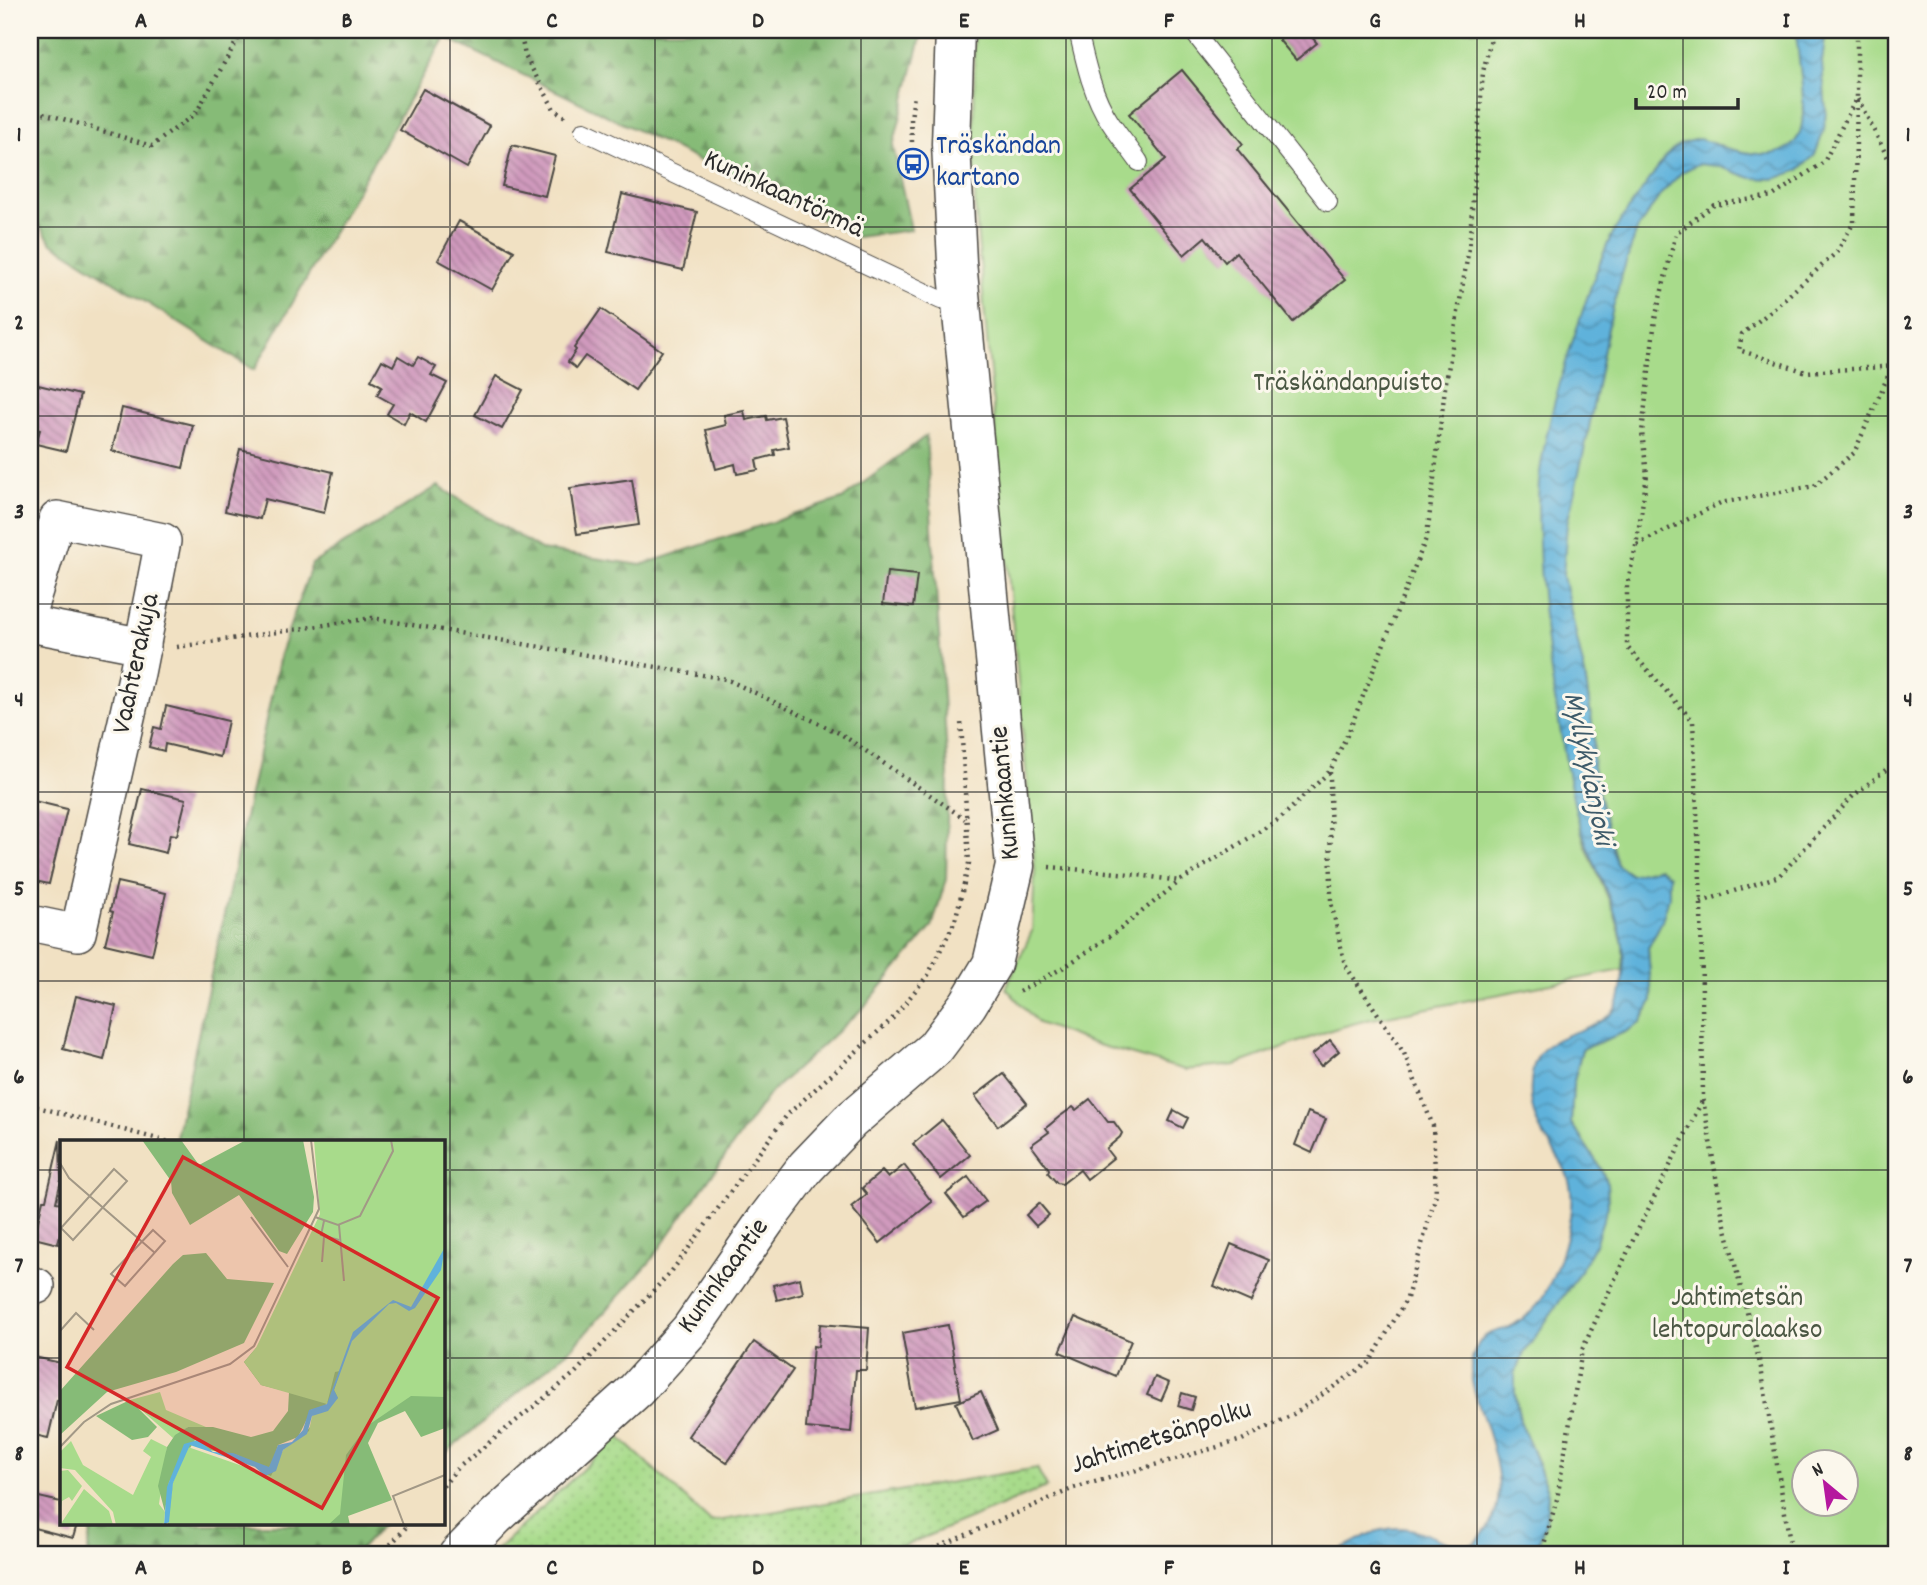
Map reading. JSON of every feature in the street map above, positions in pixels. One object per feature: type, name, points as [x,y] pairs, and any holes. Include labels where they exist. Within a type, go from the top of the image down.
[{"type":"main road","name":"Kuninkaantie","points":[[458,1555],[495,1517],[636,1390],[690,1330],[806,1167],[850,1121],[935,1048],[968,1004],[992,964],[1015,866],[960,302],[951,144],[955,30]]},
{"type":"street","name":"Vaahterakuja","points":[[30,606],[57,519],[163,541],[156,647],[78,933],[30,923]]},
{"type":"street","points":[[30,624],[156,647]]},
{"type":"lane","points":[[1078,30],[1085,63],[1095,91],[1109,121],[1139,162]]},
{"type":"lane","points":[[1192,30],[1328,202]]},
{"type":"lane","name":"Kuninkaantörmä","points":[[584,131],[941,300],[960,302]]},
{"type":"path","points":[[31,111],[152,146],[196,113],[243,30]]},
{"type":"path","points":[[520,30],[525,55],[554,109],[584,131]]},
{"type":"path","points":[[1013,995],[1066,967],[1119,930],[1180,881],[1281,818],[1330,771],[1349,731],[1427,536],[1444,388],[1469,248],[1483,72],[1493,30]]},
{"type":"path","points":[[1857,30],[1854,222],[1837,253],[1742,334],[1739,350],[1806,372],[1895,367]]},
{"type":"path","points":[[1857,97],[1897,176]]},
{"type":"path","points":[[1792,1555],[1761,1368],[1722,1213],[1703,1100],[1701,902],[1692,721],[1627,647],[1627,586],[1647,475],[1642,432],[1655,318],[1676,233],[1714,205],[1773,196],[1824,162],[1857,97]]},
{"type":"path","points":[[1636,545],[1720,503],[1814,486],[1854,453],[1895,367],[1897,335]]},
{"type":"path","points":[[156,647],[372,618],[726,679],[841,734],[966,820]]},
{"type":"path","points":[[1701,902],[1779,876],[1853,796],[1897,761]]},
{"type":"path","name":"Jahtimetsänpolku","points":[[920,1555],[1074,1488],[1242,1440],[1292,1416],[1370,1363],[1407,1298],[1436,1194],[1433,1126],[1404,1053],[1345,965],[1331,902],[1330,771]]},
{"type":"path","points":[[444,1485],[458,1468],[575,1373],[671,1272],[787,1115],[893,1018],[928,975],[956,921],[969,863]]},
{"type":"path","points":[[1015,866],[1060,867],[1180,881]]},
{"type":"path","points":[[1541,1555],[1557,1499],[1582,1350],[1703,1100]]},
{"type":"path","points":[[30,1105],[161,1140]]},
{"type":"path","points":[[381,1555],[407,1526]]},
{"type":"green space","points":[[30,30],[923,30],[893,146],[911,230],[857,237],[445,37],[254,370],[52,243],[30,213]]},
{"type":"green space","name":"Träskändanpuisto","points":[[974,30],[1897,30],[1897,1555],[1534,1555],[1546,1521],[1548,1494],[1520,1421],[1515,1374],[1524,1353],[1577,1276],[1608,1206],[1607,1183],[1600,1167],[1571,1123],[1573,1085],[1582,1049],[1640,1023],[1652,1001],[1648,948],[1662,921],[1660,868],[1631,875],[1617,865],[1593,767],[1594,737],[1585,675],[1552,678],[1577,815],[1585,844],[1614,912],[1623,944],[1623,970],[1367,1020],[1334,1029],[1235,1065],[1185,1070],[1098,1045],[1038,1023],[1006,988],[1032,931],[1035,870],[975,205]]},
{"type":"green space","points":[[926,436],[948,772],[946,879],[932,927],[863,1008],[770,1093],[649,1263],[573,1347],[444,1454],[444,1140],[175,1140],[281,651],[312,564],[438,486],[541,550],[641,565],[842,499]]},
{"type":"green space","points":[[618,1436],[711,1522],[1037,1468],[1047,1487],[893,1550],[889,1555],[491,1555]]},
{"type":"green space","points":[[93,1526],[381,1526],[355,1555],[87,1555]]},
{"type":"water","name":"Myllykylänjoki","points":[[1796,30],[1826,30],[1822,63],[1826,111],[1824,130],[1815,155],[1799,170],[1775,179],[1751,178],[1718,166],[1698,164],[1682,172],[1661,194],[1637,230],[1621,277],[1567,524],[1563,576],[1585,675],[1594,737],[1593,767],[1617,865],[1631,875],[1659,868],[1669,876],[1669,897],[1662,921],[1648,948],[1652,1001],[1640,1023],[1582,1049],[1573,1085],[1571,1123],[1600,1167],[1607,1183],[1608,1206],[1595,1244],[1577,1276],[1524,1353],[1515,1374],[1520,1421],[1548,1494],[1546,1521],[1534,1555],[1318,1555],[1342,1548],[1373,1533],[1396,1528],[1418,1531],[1451,1544],[1468,1545],[1479,1539],[1495,1515],[1499,1487],[1495,1456],[1473,1385],[1473,1357],[1485,1336],[1508,1328],[1532,1311],[1540,1301],[1561,1254],[1571,1205],[1567,1175],[1534,1115],[1531,1082],[1534,1065],[1548,1045],[1593,1025],[1613,1012],[1621,990],[1624,951],[1610,900],[1585,840],[1574,801],[1552,682],[1540,566],[1538,504],[1544,447],[1562,375],[1601,259],[1618,224],[1666,157],[1679,145],[1698,139],[1735,150],[1766,154],[1784,150],[1798,137],[1803,100]]},
{"type":"building","points":[[1291,30],[1306,30],[1317,43],[1296,60],[1279,40]]},
{"type":"building","points":[[1182,70],[1243,144],[1237,149],[1345,280],[1293,322],[1236,252],[1225,262],[1205,237],[1184,255],[1130,189],[1166,159],[1129,114]]},
{"type":"building","points":[[423,89],[490,126],[467,168],[400,130]]},
{"type":"building","points":[[512,145],[555,156],[545,196],[502,186]]},
{"type":"building","points":[[622,194],[697,212],[683,270],[608,252]]},
{"type":"building","points":[[459,221],[514,251],[492,290],[438,260]]},
{"type":"building","points":[[601,309],[662,351],[635,390],[585,356],[576,368],[568,362],[576,350],[574,348]]},
{"type":"building","points":[[398,356],[413,365],[418,357],[436,367],[431,375],[447,383],[426,422],[410,412],[404,424],[387,414],[393,404],[377,395],[382,386],[371,380],[382,360],[393,366]]},
{"type":"building","points":[[496,376],[523,390],[502,429],[475,415]]},
{"type":"building","points":[[30,383],[80,395],[66,451],[36,444],[40,430],[30,427]]},
{"type":"building","points":[[122,408],[193,425],[183,468],[112,451]]},
{"type":"building","points":[[744,411],[746,420],[766,416],[767,420],[783,417],[789,447],[774,450],[775,455],[756,460],[758,470],[737,474],[735,464],[716,469],[706,430],[726,425],[724,415]]},
{"type":"building","points":[[240,449],[333,472],[324,513],[265,499],[260,519],[225,511]]},
{"type":"building","points":[[632,479],[639,525],[577,534],[570,488]]},
{"type":"building","points":[[887,572],[917,575],[913,607],[883,604]]},
{"type":"building","points":[[166,706],[228,721],[220,757],[165,744],[164,751],[149,747],[154,727],[161,729]]},
{"type":"building","points":[[142,789],[186,799],[177,835],[170,834],[166,853],[129,844]]},
{"type":"building","points":[[30,800],[67,809],[49,884],[30,880]]},
{"type":"building","points":[[117,882],[166,893],[152,955],[105,944]]},
{"type":"building","points":[[76,996],[116,1006],[104,1060],[63,1049]]},
{"type":"building","points":[[1330,1040],[1339,1051],[1321,1066],[1312,1055]]},
{"type":"building","points":[[1004,1074],[1027,1103],[998,1126],[975,1096]]},
{"type":"building","points":[[1090,1099],[1108,1122],[1114,1122],[1122,1133],[1106,1149],[1113,1158],[1087,1179],[1080,1170],[1062,1184],[1057,1183],[1031,1145],[1049,1132],[1046,1128],[1059,1117],[1073,1107],[1076,1110]]},
{"type":"building","points":[[1174,1110],[1188,1118],[1183,1128],[1169,1121]]},
{"type":"building","points":[[1308,1112],[1326,1119],[1312,1153],[1295,1145]]},
{"type":"building","points":[[942,1120],[970,1155],[941,1179],[913,1144]]},
{"type":"building","points":[[60,1140],[60,1184],[56,1202],[60,1203],[58,1244],[34,1238],[43,1200],[46,1200]]},
{"type":"building","points":[[904,1165],[932,1202],[880,1243],[851,1207],[867,1194],[862,1188],[882,1171],[888,1178]]},
{"type":"building","points":[[968,1177],[986,1201],[964,1217],[946,1194]]},
{"type":"building","points":[[1039,1203],[1049,1215],[1036,1226],[1026,1215]]},
{"type":"building","points":[[1231,1244],[1269,1260],[1251,1302],[1214,1286]]},
{"type":"building","points":[[800,1278],[803,1293],[777,1300],[773,1285]]},
{"type":"building","points":[[1075,1317],[1131,1341],[1116,1376],[1060,1352]]},
{"type":"building","points":[[820,1324],[869,1328],[866,1370],[856,1370],[851,1432],[806,1428],[813,1346],[818,1347]]},
{"type":"building","points":[[948,1325],[961,1399],[915,1407],[902,1333]]},
{"type":"building","points":[[754,1342],[793,1370],[727,1463],[688,1436]]},
{"type":"building","points":[[30,1356],[60,1363],[60,1401],[57,1400],[48,1438],[30,1434]]},
{"type":"building","points":[[1155,1377],[1169,1383],[1161,1401],[1147,1395]]},
{"type":"building","points":[[981,1392],[998,1430],[973,1441],[956,1403]]},
{"type":"building","points":[[1182,1393],[1195,1397],[1191,1410],[1178,1406]]},
{"type":"building","points":[[30,1495],[60,1502],[60,1526],[76,1526],[73,1538],[30,1527]]},
{"type":"place","name":"Träskändan kartano","points":[[913,164]]},
{"type":"park label","name":"Jahtimetsän lehtopurolaakso","points":[[1737,1316]]}]
